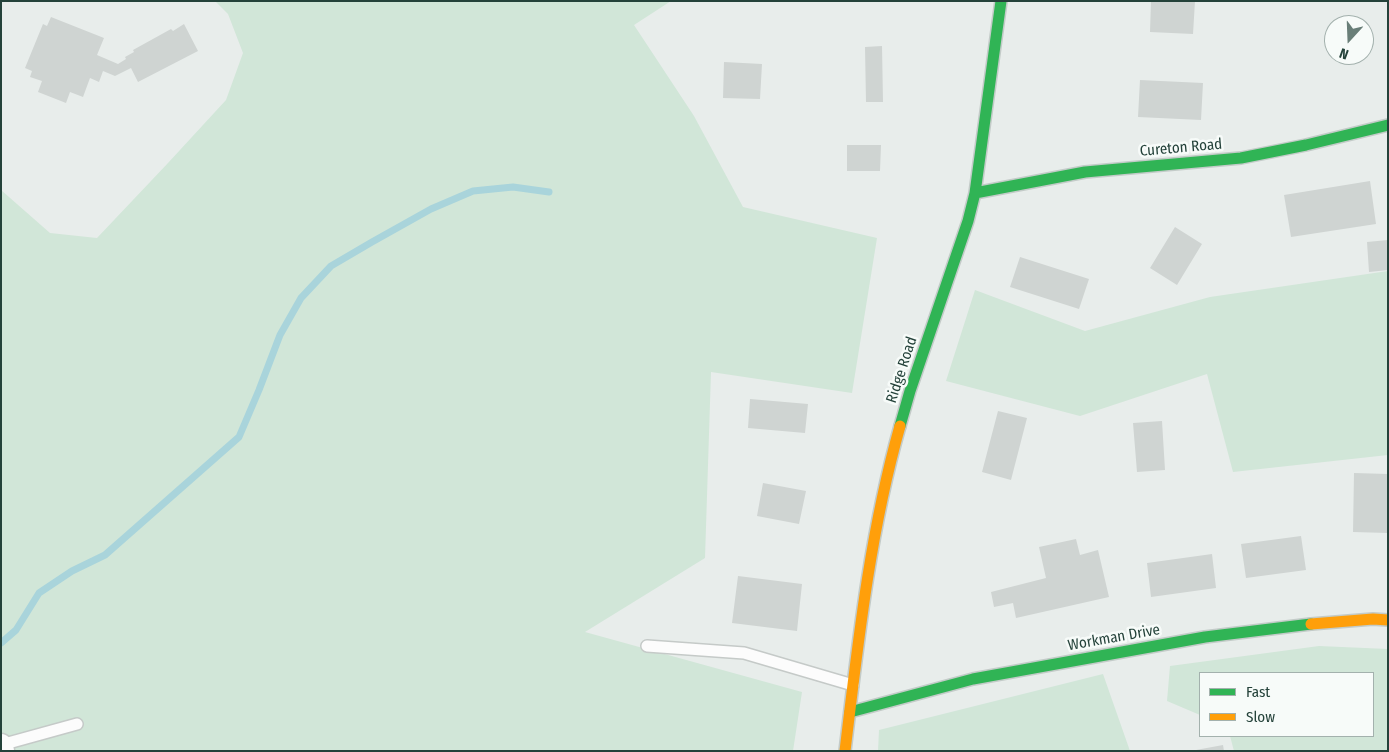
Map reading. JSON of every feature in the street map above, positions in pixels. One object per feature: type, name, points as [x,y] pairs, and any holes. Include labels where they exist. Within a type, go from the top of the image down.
[{"type":"street","name":"Ridge Road","points":[[845,751],[859,632],[877,519],[890,461],[910,391],[968,221],[975,193],[1001,1]]},
{"type":"street","name":"Cureton Road","points":[[975,193],[1085,172],[1241,158],[1306,145],[1388,125]]},
{"type":"street","name":"Workman Drive","points":[[850,712],[973,680],[1205,637],[1315,623],[1374,619],[1388,620]]},
{"type":"street","points":[[1,745],[3,751]]},
{"type":"lane","points":[[647,646],[744,653],[853,685]]},
{"type":"lane","points":[[1,745],[77,724]]},
{"type":"green space","points":[[215,1],[671,1],[634,25],[694,116],[743,207],[877,238],[852,393],[711,372],[705,558],[585,632],[802,692],[793,751],[1,751],[1,190],[50,233],[97,238],[226,100],[243,53],[228,14]]},
{"type":"green space","points":[[1388,271],[1388,455],[1233,472],[1207,374],[1080,416],[946,381],[975,290],[1085,331],[1210,297]]},
{"type":"green space","points":[[1319,646],[1388,649],[1388,751],[1234,751],[1230,737],[1374,737],[1374,672],[1199,672],[1199,715],[1167,701],[1170,666]]},
{"type":"green space","points":[[1103,674],[1130,751],[878,751],[879,730]]},
{"type":"building","points":[[1151,1],[1195,1],[1193,34],[1150,32]]},
{"type":"building","points":[[51,17],[104,38],[97,55],[118,64],[134,52],[133,50],[184,24],[198,51],[138,82],[131,68],[115,76],[103,71],[99,82],[90,78],[83,97],[70,92],[66,103],[38,92],[42,81],[30,77],[32,71],[25,68],[43,24],[47,26]]},
{"type":"building","points":[[882,46],[883,102],[866,102],[865,47]]},
{"type":"building","points":[[724,62],[762,64],[760,99],[723,98]]},
{"type":"building","points":[[1140,80],[1203,83],[1201,120],[1138,117]]},
{"type":"building","points":[[847,145],[881,145],[880,171],[847,171]]},
{"type":"building","points":[[1370,181],[1376,224],[1291,237],[1284,195]]},
{"type":"building","points":[[1175,227],[1202,244],[1177,285],[1150,268]]},
{"type":"building","points":[[1388,240],[1388,270],[1369,272],[1367,242]]},
{"type":"building","points":[[1020,257],[1089,279],[1079,309],[1010,287]]},
{"type":"building","points":[[750,399],[808,404],[805,433],[748,428]]},
{"type":"building","points":[[998,411],[1027,418],[1011,480],[982,472]]},
{"type":"building","points":[[1162,421],[1165,470],[1137,472],[1133,423]]},
{"type":"building","points":[[1354,473],[1388,474],[1388,533],[1353,532]]},
{"type":"building","points":[[763,483],[806,491],[799,524],[757,516]]},
{"type":"building","points":[[1301,536],[1306,570],[1246,578],[1241,544]]},
{"type":"building","points":[[1076,539],[1080,555],[1098,550],[1109,597],[1016,618],[1013,603],[994,607],[991,592],[1046,578],[1039,547]]},
{"type":"building","points":[[1212,554],[1216,588],[1151,597],[1147,563]]},
{"type":"building","points":[[738,576],[802,584],[797,631],[732,623]]},
{"type":"building","points":[[1223,745],[1224,751],[1196,751],[1196,750]]},
{"type":"waterway","points":[[1,643],[16,630],[39,593],[72,571],[105,555],[239,437],[280,335],[301,298],[331,266],[431,209],[473,191],[513,187],[549,192]]},
{"type":"traffic: fast","points":[[900,426],[910,391],[968,221],[975,193],[1001,1]]},
{"type":"traffic: fast","points":[[975,193],[1085,172],[1241,158],[1306,145],[1388,125]]},
{"type":"traffic: fast","points":[[850,712],[973,679],[1205,637],[1311,624]]},
{"type":"traffic: slow","points":[[845,751],[866,587],[881,506],[900,426]]},
{"type":"traffic: slow","points":[[1311,624],[1373,619],[1388,620]]}]
